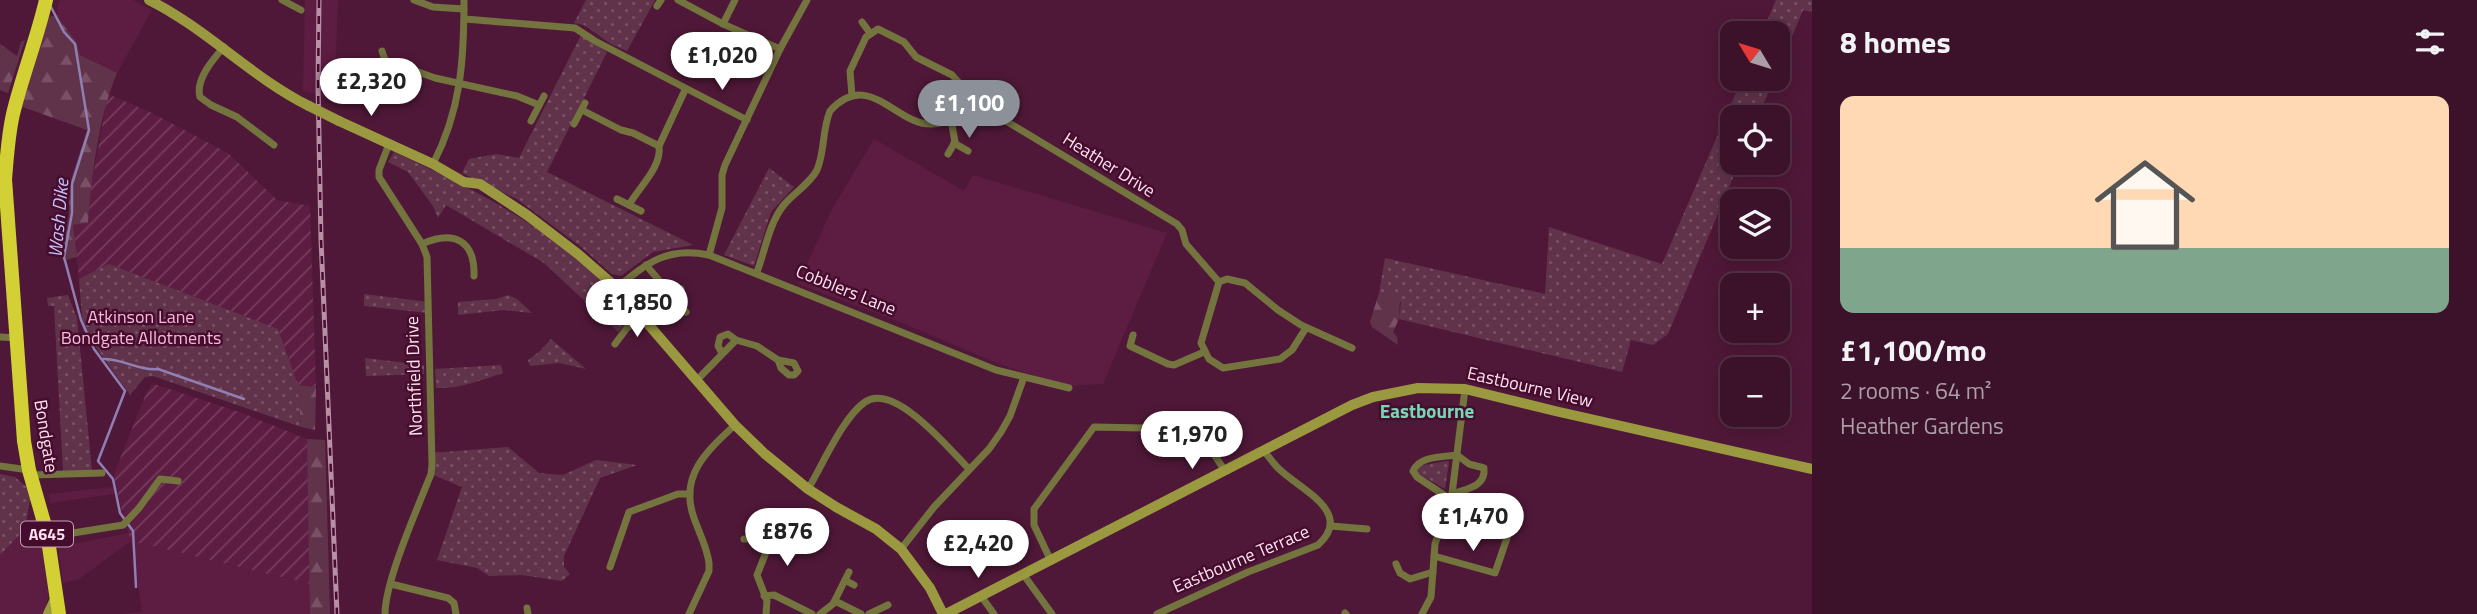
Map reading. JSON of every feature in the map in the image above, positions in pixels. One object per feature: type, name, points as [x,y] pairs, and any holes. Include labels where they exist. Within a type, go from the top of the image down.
[{"type":"highway","name":"Bondgate","points":[[46,0],[19,95],[8,144],[5,179],[20,410],[30,472],[48,537],[59,614]]},
{"type":"street","points":[[149,0],[168,4],[268,83],[309,106],[433,164],[464,182],[480,184],[527,215],[586,260],[617,288],[735,425],[773,461],[808,489],[890,539],[901,549],[930,588],[945,614]]},
{"type":"street","points":[[282,0],[301,10]]},
{"type":"street","points":[[414,0],[433,7],[464,9]]},
{"type":"street","points":[[433,164],[444,142],[460,84],[464,0]]},
{"type":"street","points":[[678,0],[723,24],[780,49]]},
{"type":"street","points":[[723,24],[735,0]]},
{"type":"street","points":[[709,255],[722,208],[722,175],[780,49],[807,0]]},
{"type":"street","points":[[568,27],[570,18]]},
{"type":"street","points":[[465,19],[581,30],[685,90],[747,120]]},
{"type":"street","points":[[862,22],[870,33]]},
{"type":"street","points":[[757,272],[775,219],[783,205],[816,172],[821,159],[828,114],[836,105],[852,96],[850,71],[870,33],[878,29],[884,31],[904,42],[916,57],[952,75],[964,88],[971,115]]},
{"type":"street","points":[[224,47],[209,65],[199,86],[200,97],[211,106],[237,117],[274,145]]},
{"type":"street","points":[[379,77],[385,61],[382,51]]},
{"type":"street","points":[[385,61],[435,78],[517,96],[539,105]]},
{"type":"street","points":[[629,205],[638,189],[646,182],[685,90]]},
{"type":"street","points":[[531,121],[544,96]]},
{"type":"street","name":"Heather Drive","points":[[852,96],[871,96],[923,123],[986,113],[1001,118],[1177,224],[1186,244],[1219,282]]},
{"type":"street","points":[[574,124],[583,107],[621,130],[634,133],[659,146]]},
{"type":"street","points":[[948,154],[954,143],[951,120]]},
{"type":"street","points":[[954,143],[968,151]]},
{"type":"street","name":"Northfield Drive","points":[[385,614],[386,599],[431,474],[432,464],[427,257],[422,244],[379,177],[389,144]]},
{"type":"street","points":[[617,199],[641,211]]},
{"type":"street","points":[[422,244],[447,237],[461,242],[474,260],[474,276]]},
{"type":"street","name":"Cobblers Lane","points":[[617,288],[646,265],[672,253],[684,251],[709,255],[996,370],[1069,388]]},
{"type":"street","points":[[646,265],[686,312]]},
{"type":"street","points":[[1306,328],[1292,350],[1280,359],[1223,368],[1209,359],[1201,343],[1219,282],[1227,279],[1245,283],[1278,310],[1306,328],[1352,348]]},
{"type":"street","points":[[673,296],[681,289]]},
{"type":"street","points":[[615,344],[628,328],[642,317]]},
{"type":"street","points":[[722,353],[718,346],[720,337],[728,334],[736,340],[757,346],[778,360]]},
{"type":"street","points":[[1126,354],[1133,335]]},
{"type":"street","points":[[0,337],[17,338]]},
{"type":"street","points":[[696,381],[736,340]]},
{"type":"street","points":[[1130,346],[1174,365],[1204,352]]},
{"type":"street","points":[[901,549],[1001,432],[1010,416],[1024,377]]},
{"type":"street","name":"Eastbourne View","points":[[945,614],[1352,405],[1373,397],[1418,388],[1465,389],[1812,469]]},
{"type":"street","points":[[1425,612],[1431,597],[1435,544],[1451,497],[1465,389]]},
{"type":"street","points":[[808,489],[831,446],[852,416],[866,402],[875,398],[894,402],[914,416],[969,469]]},
{"type":"street","points":[[689,614],[709,571],[709,562],[692,512],[690,494],[694,477],[702,458],[735,425]]},
{"type":"street","points":[[1050,559],[1034,525],[1034,509],[1094,427],[1193,429],[1202,436],[1225,471]]},
{"type":"street","name":"Eastbourne Terrace","points":[[1157,614],[1248,572],[1318,545],[1327,537],[1331,526],[1330,517],[1319,500],[1278,468],[1264,451]]},
{"type":"street","points":[[1457,455],[1469,464],[1484,468],[1485,476],[1480,484],[1451,497],[1417,477],[1413,471],[1415,466],[1421,461],[1457,455]]},
{"type":"street","points":[[0,466],[30,472],[102,473]]},
{"type":"street","points":[[48,537],[115,527],[127,522],[160,479],[178,481]]},
{"type":"street","points":[[610,567],[629,512],[678,494],[690,494]]},
{"type":"street","name":"Eastbourne Terrace","points":[[1331,526],[1367,529]]},
{"type":"street","points":[[1434,556],[1494,573],[1507,538]]},
{"type":"street","points":[[744,539],[769,545],[786,554],[791,544]]},
{"type":"street","points":[[766,614],[768,607],[757,575],[769,545]]},
{"type":"street","points":[[1396,569],[1410,579],[1433,572]]},
{"type":"street","points":[[820,614],[835,601],[849,572]]},
{"type":"street","points":[[1023,574],[1052,614]]},
{"type":"street","points":[[845,580],[854,585]]},
{"type":"street","points":[[391,584],[448,598],[454,603],[456,614]]},
{"type":"street","points":[[48,614],[57,595]]},
{"type":"street","points":[[765,596],[774,595],[813,614]]},
{"type":"street","points":[[981,596],[994,614]]},
{"type":"street","points":[[835,601],[862,614]]},
{"type":"street","points":[[869,614],[888,605]]},
{"type":"shaded area","points":[[60,0],[133,0],[152,10],[117,73],[80,55],[79,47],[56,15]]},
{"type":"shaded area","points":[[305,0],[338,0],[334,102],[303,90]]},
{"type":"shaded area","points":[[108,94],[150,112],[228,153],[277,200],[310,206],[316,387],[298,385],[278,329],[109,264],[79,279],[73,225],[88,223],[91,187]]},
{"type":"shaded area","points":[[874,139],[964,191],[973,175],[1167,233],[1103,384],[1065,386],[1002,365],[895,320],[798,284],[831,211]]},
{"type":"shaded area","points":[[154,384],[245,414],[307,439],[310,584],[131,541],[114,474],[145,396]]},
{"type":"shaded area","points":[[113,487],[114,494],[50,503],[49,494]]},
{"type":"shaded area","points":[[37,516],[49,592],[44,614],[0,614],[0,555]]},
{"type":"shaded area","points":[[129,533],[131,541],[79,579],[63,583],[58,547]]},
{"type":"shaded area","points":[[131,541],[310,584],[310,614],[121,614],[142,612]]},
{"type":"green space","points":[[586,0],[655,0],[627,51],[611,44],[584,25],[574,23]]},
{"type":"green space","points":[[1776,0],[1812,0],[1812,12],[1803,10],[1790,41],[1790,21],[1767,21]]},
{"type":"green space","points":[[56,15],[77,43],[80,55],[117,73],[101,128],[88,223],[73,225],[77,257],[63,261],[70,183],[87,130],[20,106],[49,17]]},
{"type":"green space","points":[[581,35],[607,52],[547,172],[693,245],[653,252],[621,276],[612,274],[580,246],[517,199],[462,173],[469,159],[496,154],[519,158]]},
{"type":"green space","points":[[25,40],[8,93],[0,90],[0,44],[17,56],[21,42]]},
{"type":"green space","points":[[1737,91],[1769,91],[1763,105],[1731,105]]},
{"type":"green space","points":[[1720,130],[1720,175],[1734,175],[1728,189],[1720,189],[1720,209],[1668,334],[1653,345],[1631,340],[1622,372],[1399,319],[1401,302],[1379,293],[1385,258],[1545,294],[1549,227],[1662,264]]},
{"type":"green space","points":[[394,152],[462,185],[524,220],[581,263],[634,317],[618,332],[544,263],[446,205],[438,218],[433,206],[408,172],[388,162]]},
{"type":"green space","points":[[769,168],[794,187],[771,212],[754,266],[724,255]]},
{"type":"green space","name":"Atkinson Lane Bondgate Allotments","points":[[109,264],[278,329],[298,385],[301,427],[153,376],[145,377],[130,395],[83,329],[79,279]]},
{"type":"green space","points":[[1379,293],[1400,298],[1399,319],[1393,332],[1398,345],[1372,327],[1370,322]]},
{"type":"green space","points":[[364,294],[428,302],[428,313],[364,306]]},
{"type":"green space","points":[[68,295],[77,318],[92,471],[63,471],[54,306],[48,306],[47,298]]},
{"type":"green space","points":[[508,295],[517,299],[532,313],[504,310],[458,315],[458,302],[496,299]]},
{"type":"green space","points":[[551,339],[586,369],[559,363],[530,366],[528,360]]},
{"type":"green space","points":[[365,358],[424,365],[424,374],[366,376]]},
{"type":"green space","points":[[501,365],[503,373],[462,386],[436,388],[435,369]]},
{"type":"green space","points":[[298,385],[316,387],[315,430],[301,427]]},
{"type":"green space","points":[[307,439],[325,440],[330,614],[310,614]]},
{"type":"green space","points":[[508,447],[539,473],[563,475],[596,460],[637,465],[600,478],[564,556],[564,567],[570,574],[562,581],[522,575],[489,576],[477,568],[437,560],[462,487],[431,474],[432,453]]},
{"type":"green space","points":[[1447,461],[1445,489],[1416,472],[1418,466]]},
{"type":"green space","points":[[0,474],[15,477],[31,494],[25,529],[0,555]]},
{"type":"waterway","name":"Wash Dike","points":[[51,7],[64,32],[75,44],[89,130],[72,184],[72,213],[64,257],[81,320],[94,349],[125,391],[98,461],[113,479],[120,513],[133,531],[136,587]]},
{"type":"waterway","points":[[102,359],[158,369],[244,399]]},
{"type":"railway","points":[[319,0],[321,239],[337,614]]},
{"type":"district","name":"Eastbourne","points":[[1427,411]]}]
